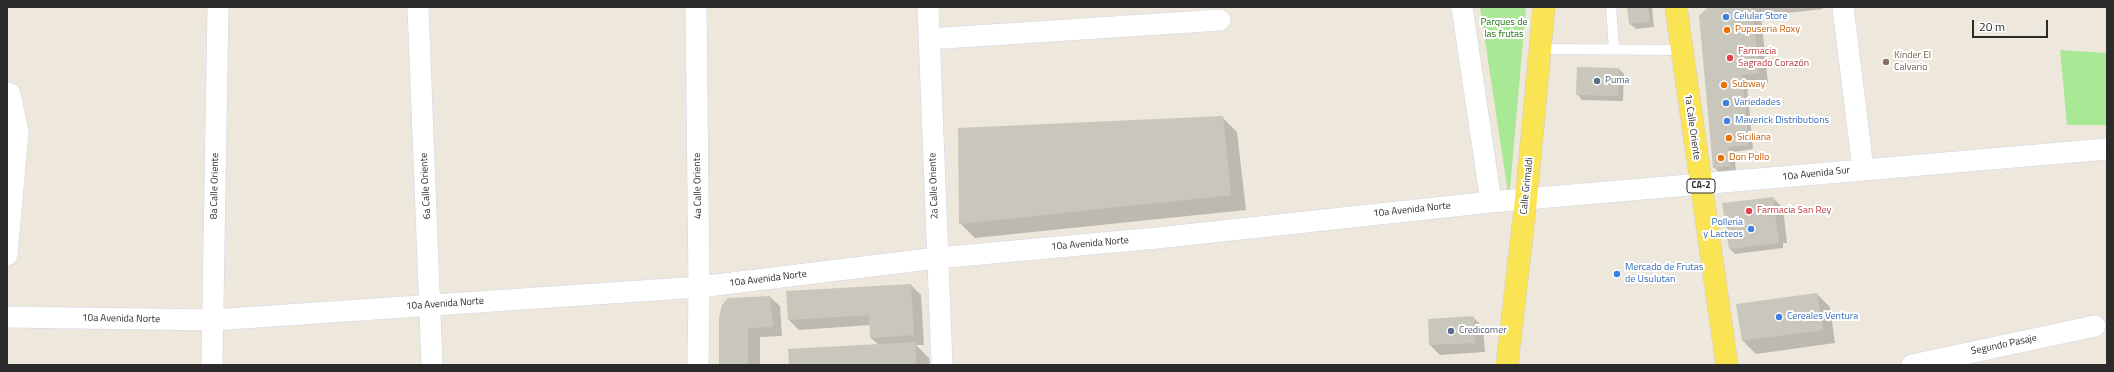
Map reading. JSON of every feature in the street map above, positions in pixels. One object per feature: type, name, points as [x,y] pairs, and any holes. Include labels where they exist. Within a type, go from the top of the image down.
[{"type":"main road","name":"Calle Grimaldi","points":[[1507,365],[1526,200],[1544,7]]},
{"type":"main road","name":"1a Calle Oriente","points":[[1676,7],[1727,365]]},
{"type":"street","name":"8a Calle Oriente","points":[[212,365],[218,7]]},
{"type":"street","name":"6a Calle Oriente","points":[[418,7],[431,304],[432,365]]},
{"type":"street","name":"4a Calle Oriente","points":[[696,7],[699,287],[698,365]]},
{"type":"street","name":"2a Calle Oriente","points":[[928,7],[942,365]]},
{"type":"street","points":[[1462,7],[1491,202]]},
{"type":"street","points":[[1843,7],[1864,169]]},
{"type":"street","points":[[929,39],[1220,20]]},
{"type":"street","points":[[7,93],[10,94],[18,132],[7,255]]},
{"type":"street","name":"10a Avenida Sur","points":[[1526,200],[1864,169],[2107,149]]},
{"type":"street","name":"10a Avenida Norte","points":[[7,317],[213,320],[699,287],[937,258],[1157,238],[1491,202],[1526,200]]},
{"type":"street","name":"Segundo Pasaje","points":[[1912,365],[2095,326]]},
{"type":"lane","points":[[1611,7],[1614,49]]},
{"type":"lane","points":[[1540,50],[1682,50]]},
{"type":"green space","name":"Parques de las frutas","points":[[1480,7],[1526,7],[1509,200]]},
{"type":"green space","points":[[2060,50],[2107,53],[2107,125],[2067,125]]},
{"type":"building","points":[[1627,7],[1648,7],[1650,22],[1629,24]]},
{"type":"building","points":[[1752,7],[1759,73],[1742,75],[1749,145],[1729,147],[1731,166],[1713,168],[1699,16],[1707,8]]},
{"type":"building","name":"Puma","points":[[1577,67],[1619,68],[1618,96],[1576,95]]},
{"type":"building","points":[[1223,116],[1231,195],[959,224],[958,128]]},
{"type":"building","points":[[1773,197],[1779,243],[1729,249],[1722,203]]},
{"type":"building","points":[[911,284],[914,335],[870,338],[869,315],[788,320],[786,291]]},
{"type":"building","name":"Cereales Ventura","points":[[1817,293],[1823,330],[1742,341],[1736,304]]},
{"type":"building","points":[[770,296],[773,327],[748,328],[748,365],[719,365],[719,317],[722,305],[728,298]]},
{"type":"building","name":"Credicomer","points":[[1474,316],[1475,343],[1429,345],[1428,319]]},
{"type":"building","points":[[915,342],[916,365],[789,365],[788,349]]},
{"type":"place","name":"Celular Store","points":[[1726,17]]},
{"type":"place","name":"Pupuseria Roxy","points":[[1727,30]]},
{"type":"place","name":"Farmacia Sagrado Corazón","points":[[1730,58]]},
{"type":"place","name":"Kinder El Calvario","points":[[1886,62]]},
{"type":"place","name":"Puma","points":[[1597,81]]},
{"type":"place","name":"Subway","points":[[1724,85]]},
{"type":"place","name":"Variedades","points":[[1726,103]]},
{"type":"place","name":"Maverick Distributions","points":[[1727,121]]},
{"type":"place","name":"Siciliana","points":[[1729,138]]},
{"type":"place","name":"Don Pollo","points":[[1721,158]]},
{"type":"place","name":"Farmacia San Rey","points":[[1749,211]]},
{"type":"place","name":"Polleria y Lacteos","points":[[1751,229]]},
{"type":"place","name":"Mercado de Frutas de Usulutan","points":[[1617,274]]},
{"type":"place","name":"Cereales Ventura","points":[[1779,317]]},
{"type":"place","name":"Credicomer","points":[[1451,331]]}]
